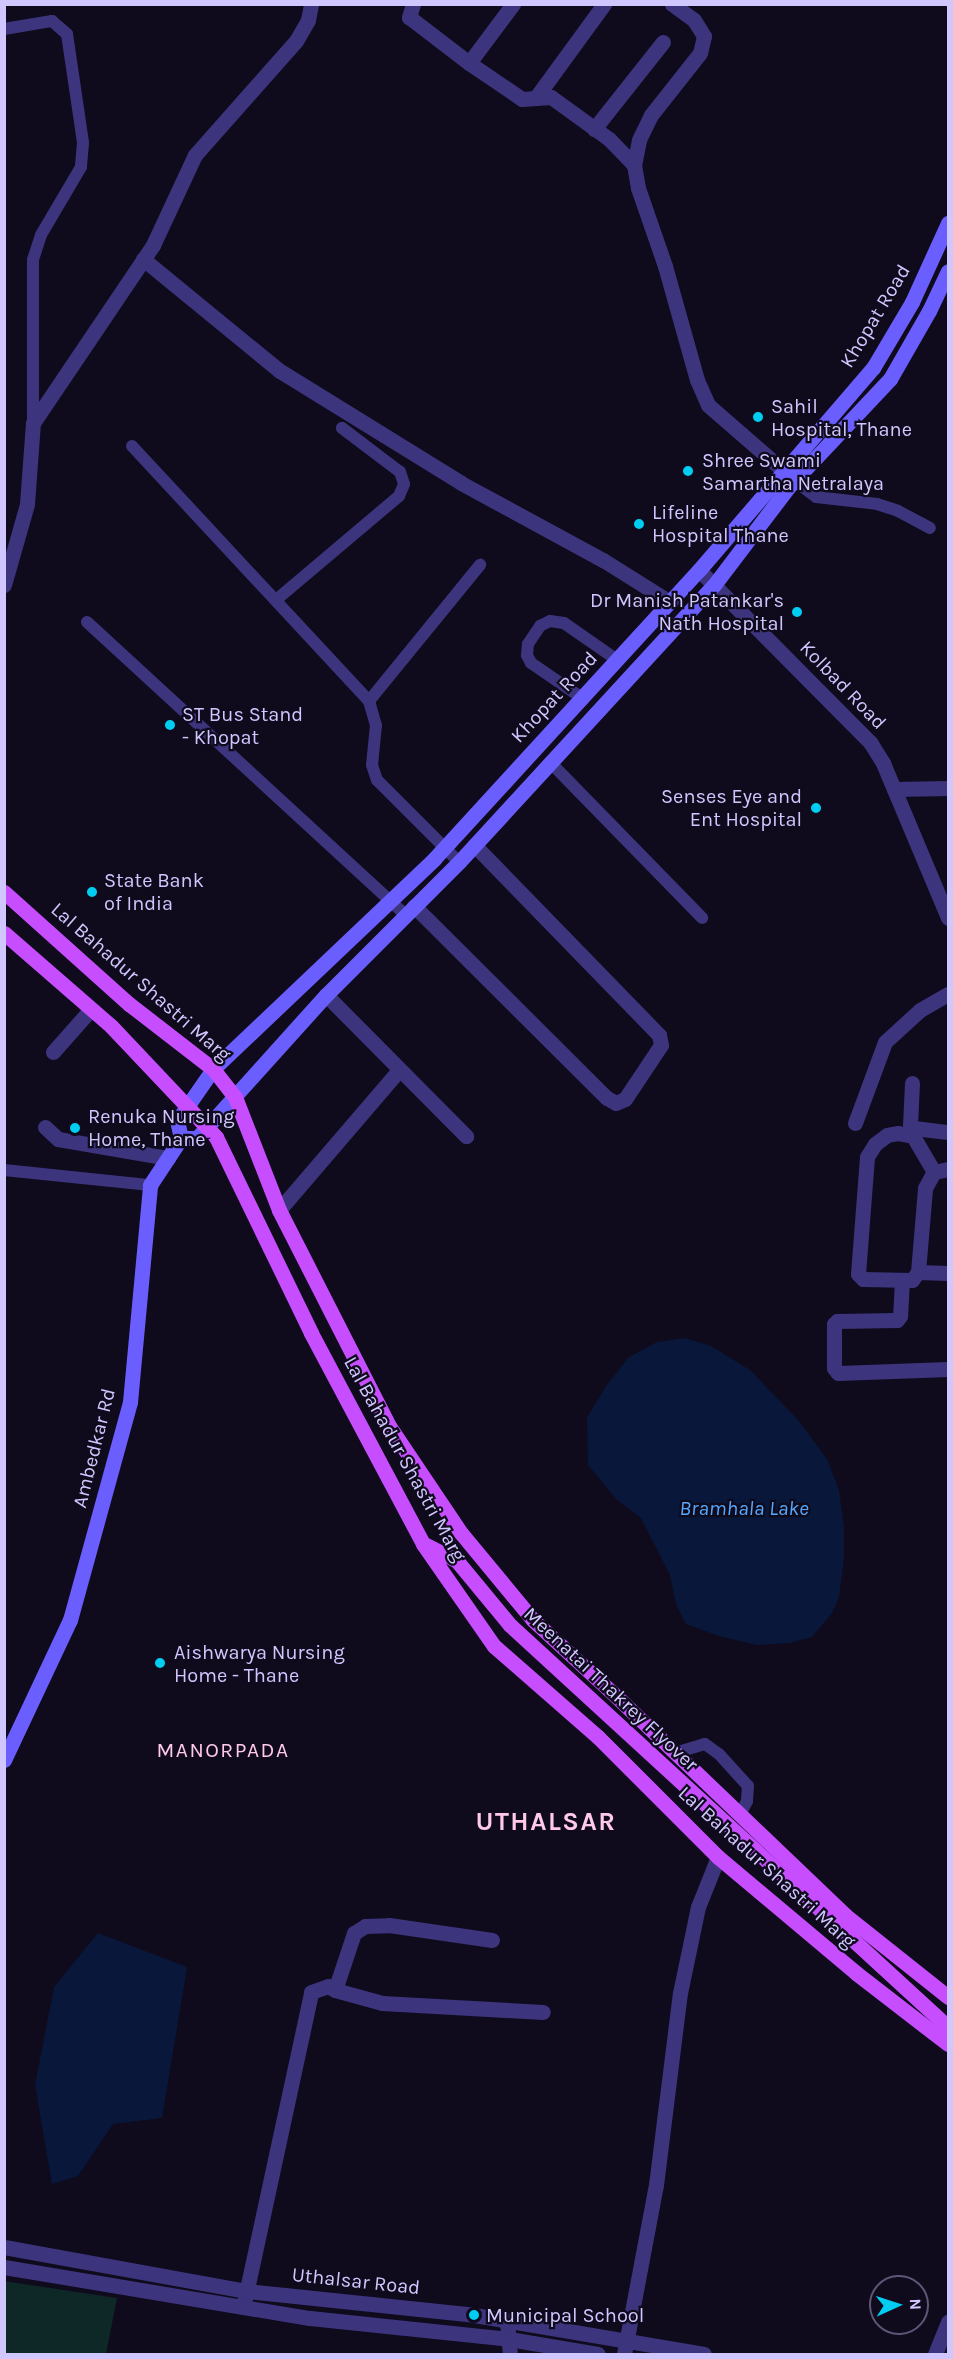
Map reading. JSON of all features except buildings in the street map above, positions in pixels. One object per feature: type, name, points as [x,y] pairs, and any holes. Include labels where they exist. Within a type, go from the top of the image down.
[{"type":"main road","name":"Khopat Road","points":[[207,1127],[326,995],[459,862],[714,585],[790,476],[873,368],[912,302],[948,224]]},
{"type":"main road","name":"Khopat Road","points":[[181,1138],[177,1121],[213,1069],[391,902],[445,848],[699,570],[790,476],[890,379],[929,311],[948,271]]},
{"type":"main road","name":"Lal Bahadur Shastri Marg","points":[[4,892],[129,1004],[213,1069],[236,1097],[279,1210],[389,1425],[451,1517],[533,1620],[845,1915],[948,1997]]},
{"type":"main road","name":"Lal Bahadur Shastri Marg","points":[[4,933],[111,1026],[216,1137],[311,1333],[423,1544],[494,1646],[597,1737],[718,1857],[855,1973],[948,2044]]},
{"type":"main road","points":[[181,1138],[197,1138],[207,1127]]},
{"type":"main road","name":"Ambedkar Rd","points":[[4,1760],[70,1620],[129,1402],[150,1185],[181,1138]]},
{"type":"main road","points":[[451,1517],[457,1561]]},
{"type":"main road","name":"Meenatai Thakrey Flyover","points":[[423,1544],[457,1561],[510,1625],[948,2027]]},
{"type":"street","points":[[4,585],[27,504],[33,423],[143,259],[161,229],[195,155],[296,41],[308,20],[311,4]]},
{"type":"street","points":[[413,4],[409,17],[469,63],[522,99],[537,96],[551,97],[594,129],[634,165]]},
{"type":"street","points":[[469,63],[513,4]]},
{"type":"street","points":[[537,96],[604,4]]},
{"type":"street","points":[[672,4],[694,20],[704,36],[700,53],[690,69],[651,115],[639,140],[634,165],[638,188],[665,266],[697,380],[708,405],[790,476]]},
{"type":"street","points":[[594,129],[663,42]]},
{"type":"street","points":[[143,259],[280,371],[461,483],[603,560],[670,602]]},
{"type":"street","name":"Kolbad Road","points":[[699,570],[858,727],[879,756],[948,918]]},
{"type":"street","points":[[894,789],[948,788]]},
{"type":"street","points":[[410,911],[607,1098],[616,1103],[625,1100],[662,1045],[659,1035],[474,845]]},
{"type":"street","points":[[855,1124],[885,1042],[920,1010],[948,994]]},
{"type":"street","points":[[326,995],[466,1136]]},
{"type":"street","points":[[53,1052],[91,1009]]},
{"type":"street","points":[[279,1210],[399,1070]]},
{"type":"street","points":[[912,1083],[910,1126],[948,1132]]},
{"type":"street","points":[[45,1127],[58,1138],[168,1158]]},
{"type":"street","points":[[898,1133],[913,1136],[941,1170],[925,1188],[918,1272],[912,1280],[863,1279],[858,1274],[867,1157],[875,1144],[887,1135],[898,1133]]},
{"type":"street","points":[[918,1272],[948,1273]]},
{"type":"street","points":[[902,1280],[900,1316],[897,1320],[837,1321],[834,1324],[834,1368],[838,1373],[948,1369]]},
{"type":"street","points":[[625,2347],[656,2185],[680,1993],[698,1907],[718,1857]]},
{"type":"street","points":[[335,1990],[354,1933],[364,1926],[389,1925],[492,1940]]},
{"type":"street","points":[[543,2012],[382,2003],[328,1986],[311,1992],[245,2298],[329,2320],[509,2347],[547,2346],[598,2355]]},
{"type":"street","name":"Uthalsar Road","points":[[4,2247],[93,2263],[169,2285],[245,2298],[332,2300],[507,2321],[550,2328],[625,2347],[700,2354]]},
{"type":"street","points":[[89,2281],[93,2263]]},
{"type":"street","points":[[4,2267],[89,2281],[169,2285]]},
{"type":"street","points":[[329,2320],[332,2300]]},
{"type":"street","points":[[507,2321],[509,2347]]},
{"type":"street","points":[[935,2355],[948,2322]]},
{"type":"street","points":[[547,2346],[550,2328]]},
{"type":"lane","points":[[4,29],[52,21],[67,34],[83,143],[81,167],[41,235],[33,260],[33,423]]},
{"type":"lane","points":[[276,600],[399,496],[404,484],[400,472],[342,428]]},
{"type":"lane","points":[[132,446],[369,701],[376,724],[372,765],[377,780],[459,862]]},
{"type":"lane","points":[[790,476],[816,497],[877,504],[898,511],[930,528]]},
{"type":"lane","points":[[369,701],[480,565]]},
{"type":"lane","points":[[582,698],[531,663],[527,655],[528,644],[540,626],[550,621],[564,623],[617,660]]},
{"type":"lane","points":[[87,622],[391,902],[410,911]]},
{"type":"lane","points":[[550,762],[702,918]]},
{"type":"lane","points":[[4,1170],[150,1185]]},
{"type":"lane","points":[[675,1753],[705,1744],[719,1755],[747,1786],[747,1802],[740,1815]]},
{"type":"green space","points":[[4,2281],[117,2298],[106,2354],[5,2354]]},
{"type":"water","name":"Bramhala Lake","points":[[685,1338],[711,1346],[750,1370],[799,1421],[827,1459],[839,1490],[844,1527],[844,1559],[839,1597],[832,1613],[812,1637],[790,1643],[757,1645],[719,1636],[686,1624],[676,1604],[670,1575],[641,1518],[617,1500],[588,1465],[587,1418],[606,1386],[629,1357],[657,1342]]},
{"type":"water","points":[[98,1933],[187,1967],[162,2118],[113,2124],[78,2176],[52,2184],[35,2085],[54,1987]]},
{"type":"place","name":"Sahil Hospital, Thane","points":[[758,417]]},
{"type":"place","name":"Shree Swami Samartha Netralaya","points":[[688,471]]},
{"type":"place","name":"Lifeline Hospital Thane","points":[[639,524]]},
{"type":"place","name":"Dr Manish Patankar's Nath Hospital","points":[[797,612]]},
{"type":"place","name":"ST Bus Stand - Khopat","points":[[170,725]]},
{"type":"place","name":"Senses Eye and Ent Hospital","points":[[816,808]]},
{"type":"place","name":"State Bank of India","points":[[92,892]]},
{"type":"place","name":"Renuka Nursing Home, Thane","points":[[75,1128]]},
{"type":"place","name":"Aishwarya Nursing Home - Thane","points":[[160,1663]]},
{"type":"place","name":"Municipal School","points":[[474,2315]]},
{"type":"district","name":"MANORPADA","points":[[223,1750]]},
{"type":"district","name":"UTHALSAR","points":[[546,1822]]}]
